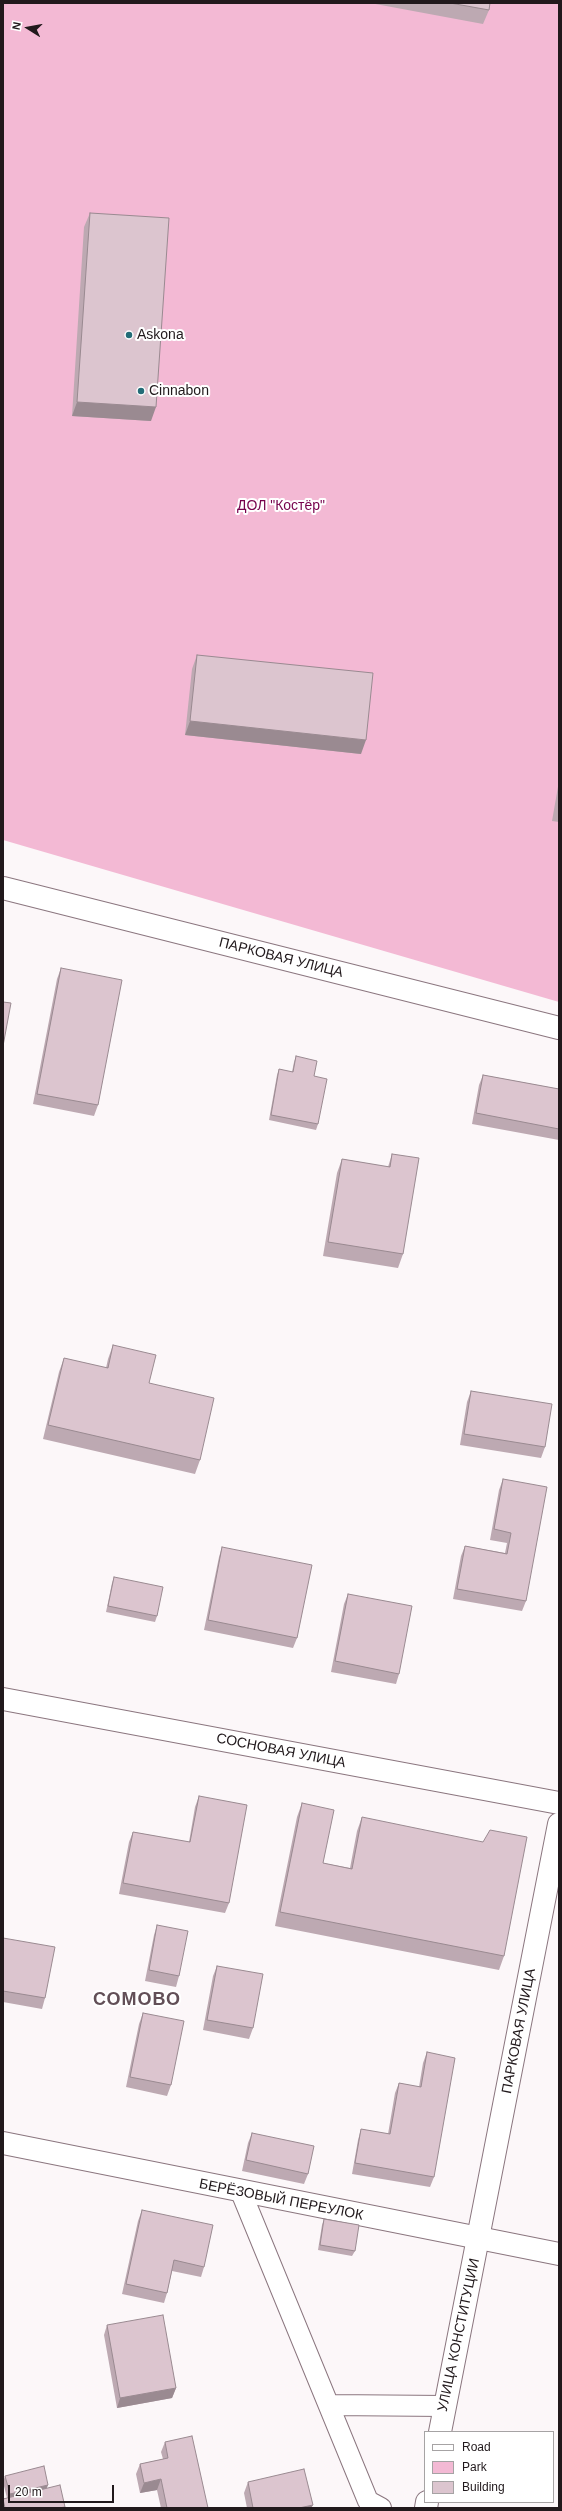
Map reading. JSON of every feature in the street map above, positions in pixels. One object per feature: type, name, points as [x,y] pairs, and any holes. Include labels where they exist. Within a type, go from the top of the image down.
[{"type":"street","name":"ПАРКОВАЯ УЛИЦА","points":[[3,888],[559,1028]]},
{"type":"street","name":"СОСНОВАЯ УЛИЦА","points":[[3,1699],[559,1803]]},
{"type":"street","name":"ПАРКОВАЯ УЛИЦА","points":[[479,2239],[559,1824]]},
{"type":"street","name":"БЕРЁЗОВЫЙ ПЕРЕУЛОК","points":[[3,2143],[241,2192],[559,2254]]},
{"type":"street","name":"УЛИЦА КОНСТИТУЦИИ","points":[[440,2431],[479,2239]]},
{"type":"lane","points":[[241,2192],[368,2501],[381,2508]]},
{"type":"lane","points":[[329,2405],[445,2406]]},
{"type":"green space","name":"ДОЛ \"Костёр\"","points":[[3,3],[559,3],[559,1002],[3,840]]},
{"type":"building","points":[[450,3],[490,3],[489,10]]},
{"type":"building","points":[[90,213],[169,218],[156,407],[77,402]]},
{"type":"building","points":[[197,655],[373,673],[366,740],[190,721]]},
{"type":"building","points":[[61,968],[122,980],[98,1105],[37,1094]]},
{"type":"building","points":[[3,1002],[11,1003],[3,1046]]},
{"type":"building","points":[[296,1056],[317,1061],[314,1076],[327,1079],[318,1124],[271,1115],[279,1069],[293,1072]]},
{"type":"building","points":[[483,1075],[559,1089],[559,1129],[476,1113]]},
{"type":"building","points":[[392,1154],[419,1158],[403,1254],[328,1242],[342,1159],[390,1167]]},
{"type":"building","points":[[113,1345],[156,1355],[149,1383],[214,1398],[200,1460],[48,1425],[64,1358],[108,1368]]},
{"type":"building","points":[[471,1391],[552,1404],[545,1447],[464,1434]]},
{"type":"building","points":[[503,1479],[547,1487],[526,1601],[457,1589],[465,1546],[507,1554],[511,1533],[494,1529]]},
{"type":"building","points":[[222,1547],[312,1565],[297,1638],[208,1620]]},
{"type":"building","points":[[114,1577],[163,1587],[157,1616],[108,1606]]},
{"type":"building","points":[[348,1594],[412,1606],[399,1674],[335,1661]]},
{"type":"building","points":[[199,1796],[247,1805],[229,1903],[123,1883],[133,1832],[190,1842]]},
{"type":"building","points":[[302,1803],[334,1810],[323,1863],[352,1869],[362,1817],[483,1842],[490,1830],[527,1837],[504,1956],[280,1912]]},
{"type":"building","points":[[157,1925],[188,1931],[179,1976],[149,1970]]},
{"type":"building","points":[[3,1938],[55,1947],[45,1998],[3,1991]]},
{"type":"building","points":[[217,1966],[263,1974],[253,2028],[207,2020]]},
{"type":"building","points":[[143,2013],[184,2021],[171,2085],[130,2077]]},
{"type":"building","points":[[427,2052],[455,2058],[434,2177],[355,2163],[361,2129],[390,2134],[399,2083],[421,2087]]},
{"type":"building","points":[[252,2133],[314,2146],[308,2174],[246,2160]]},
{"type":"building","points":[[142,2210],[213,2225],[204,2267],[174,2260],[167,2293],[126,2284]]},
{"type":"building","points":[[324,2219],[359,2225],[355,2251],[320,2245]]},
{"type":"building","points":[[163,2315],[176,2388],[120,2398],[107,2325]]},
{"type":"building","points":[[192,2436],[208,2508],[167,2508],[161,2479],[144,2483],[140,2464],[168,2458],[165,2442]]},
{"type":"building","points":[[44,2466],[48,2485],[10,2494],[5,2476]]},
{"type":"building","points":[[304,2469],[313,2505],[299,2508],[253,2508],[248,2482]]},
{"type":"building","points":[[60,2485],[65,2507],[5,2508],[3,2499]]},
{"type":"place","name":"Askona","points":[[129,335]]},
{"type":"place","name":"Cinnabon","points":[[141,391]]},
{"type":"district","name":"СОМОВО","points":[[137,2000]]}]
